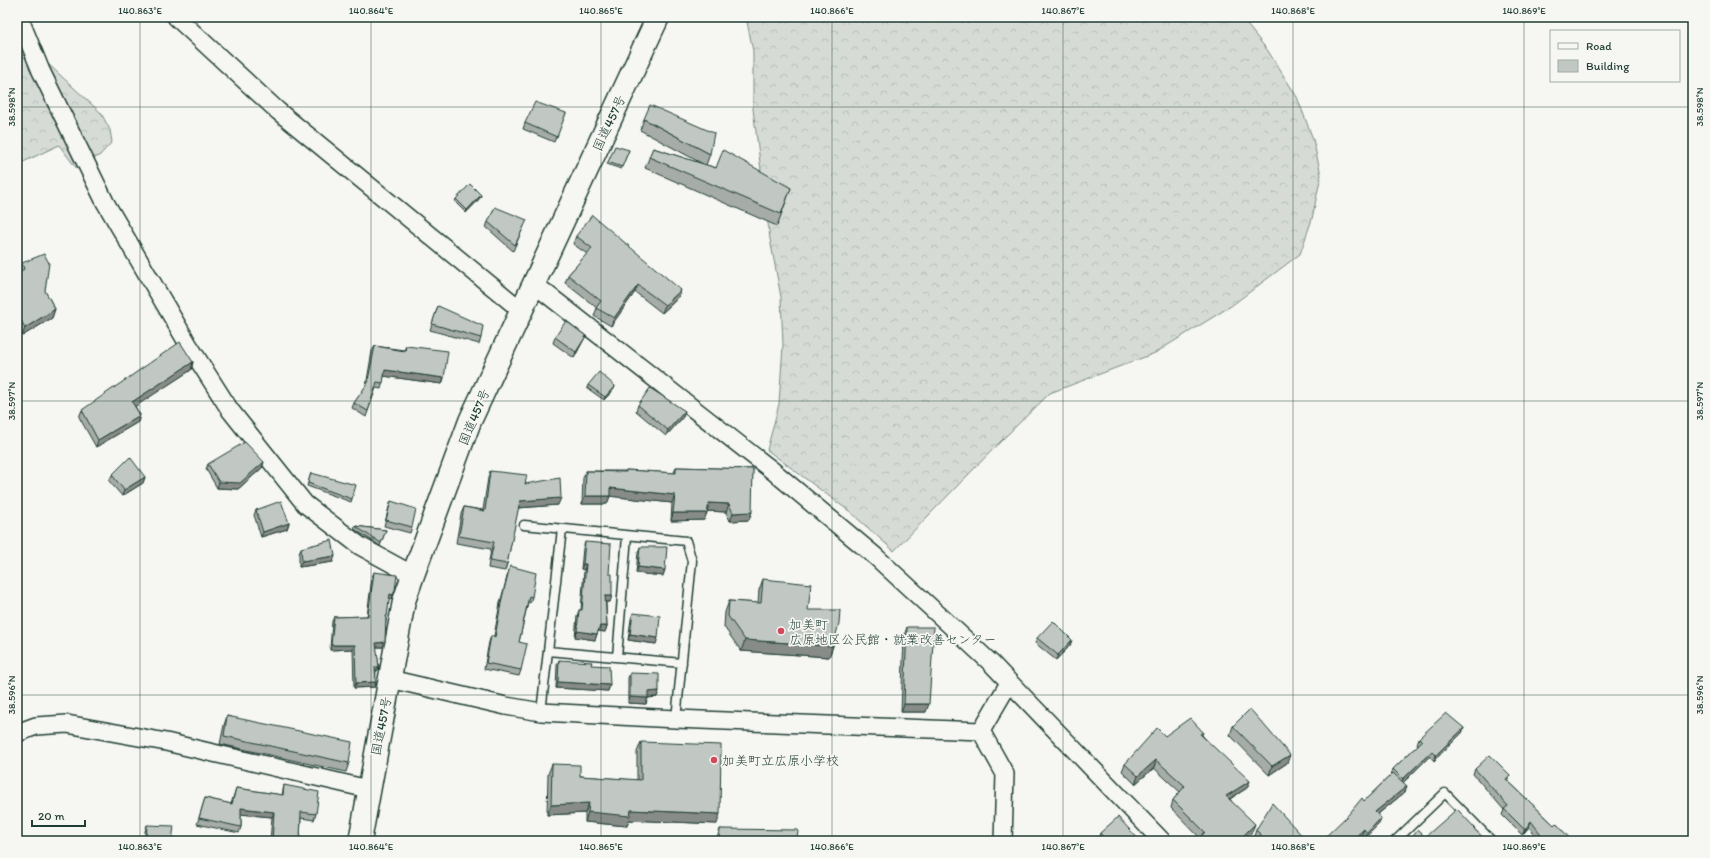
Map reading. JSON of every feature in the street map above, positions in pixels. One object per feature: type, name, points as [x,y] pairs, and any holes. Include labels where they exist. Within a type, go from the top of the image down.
[{"type":"highway","name":"国道457号","points":[[360,841],[368,790],[404,600],[413,575],[470,421],[658,17]]},
{"type":"street","points":[[18,17],[41,71],[106,202],[184,337],[230,410],[305,504],[360,546],[413,575]]},
{"type":"street","points":[[176,17],[278,111],[522,310]]},
{"type":"street","points":[[534,284],[773,471],[875,556],[991,663],[1153,837]]},
{"type":"street","points":[[390,679],[506,706],[541,712],[981,731]]},
{"type":"street","points":[[981,731],[1009,683]]},
{"type":"street","points":[[17,733],[36,726],[67,724],[166,742],[368,790]]},
{"type":"street","points":[[981,731],[1005,774],[1003,841]]},
{"type":"lane","points":[[524,525],[686,541],[692,562],[676,719]]},
{"type":"lane","points":[[541,712],[562,529]]},
{"type":"lane","points":[[617,657],[627,536]]},
{"type":"lane","points":[[548,651],[682,662]]},
{"type":"lane","points":[[1395,841],[1445,793],[1492,841]]},
{"type":"green space","points":[[746,17],[1241,17],[1268,51],[1297,97],[1313,139],[1321,175],[1312,219],[1300,254],[1231,306],[1155,353],[1050,393],[894,551],[849,511],[767,450],[779,404],[783,345],[781,297],[770,239],[753,109],[753,51]]},
{"type":"green space","points":[[17,35],[101,113],[110,130],[112,142],[100,155],[77,169],[59,145],[17,165]]},
{"type":"building","points":[[535,102],[566,113],[557,137],[525,123]]},
{"type":"building","points":[[650,105],[714,133],[710,154],[644,119]]},
{"type":"building","points":[[615,146],[629,150],[622,167],[608,162]]},
{"type":"building","points":[[653,148],[716,168],[723,150],[791,188],[781,214],[649,157]]},
{"type":"building","points":[[470,184],[481,195],[467,210],[456,199]]},
{"type":"building","points":[[495,207],[527,220],[515,245],[488,222]]},
{"type":"building","points":[[592,215],[681,290],[665,305],[638,285],[614,318],[596,308],[601,301],[568,275],[592,248],[576,236]]},
{"type":"building","points":[[44,254],[49,263],[45,291],[55,309],[25,328],[17,312],[17,291],[19,290],[17,286],[17,274],[24,269],[22,263]]},
{"type":"building","points":[[438,306],[483,326],[481,338],[432,324]]},
{"type":"building","points":[[566,321],[586,336],[576,352],[555,337]]},
{"type":"building","points":[[180,342],[193,362],[132,402],[140,415],[98,440],[82,410]]},
{"type":"building","points":[[375,346],[405,351],[406,346],[448,351],[444,378],[385,370],[383,383],[377,382],[368,411],[354,403],[369,381]]},
{"type":"building","points":[[599,372],[615,386],[605,397],[588,385]]},
{"type":"building","points":[[650,388],[685,411],[668,430],[638,405]]},
{"type":"building","points":[[245,442],[264,462],[240,483],[219,482],[208,464]]},
{"type":"building","points":[[130,457],[145,477],[124,490],[112,475]]},
{"type":"building","points":[[676,467],[753,469],[752,512],[733,513],[729,504],[709,503],[707,513],[673,513],[675,495],[610,488],[610,496],[585,496],[586,471],[626,472],[626,470],[676,473]]},
{"type":"building","points":[[490,471],[527,475],[525,484],[560,478],[561,498],[520,501],[507,564],[490,561],[494,542],[459,536],[464,507],[485,511]]},
{"type":"building","points":[[311,473],[356,485],[352,499],[308,483]]},
{"type":"building","points":[[281,501],[289,523],[263,532],[256,510]]},
{"type":"building","points":[[391,501],[416,509],[412,527],[386,520]]},
{"type":"building","points":[[355,526],[386,530],[381,543]]},
{"type":"building","points":[[332,540],[335,556],[302,561],[301,548]]},
{"type":"building","points":[[585,542],[611,544],[609,574],[612,574],[612,596],[605,596],[607,626],[600,626],[597,634],[577,631],[579,610],[582,610],[586,564],[583,564]]},
{"type":"building","points":[[640,547],[667,547],[665,570],[638,567]]},
{"type":"building","points":[[510,566],[536,573],[532,597],[529,596],[519,642],[527,644],[521,670],[486,663],[491,636],[495,637],[502,598]]},
{"type":"building","points":[[374,572],[397,575],[395,590],[393,595],[390,594],[386,616],[385,642],[376,643],[379,667],[375,667],[376,682],[356,683],[355,645],[331,645],[334,617],[368,616]]},
{"type":"building","name":"加美町 広原地区公民館・就業改善センター","points":[[763,579],[811,584],[808,610],[840,610],[839,623],[833,646],[745,640],[728,616],[729,601],[761,603]]},
{"type":"building","points":[[633,613],[660,616],[658,638],[630,634]]},
{"type":"building","points":[[1053,621],[1072,640],[1058,655],[1037,638]]},
{"type":"building","points":[[907,627],[934,627],[929,704],[904,704]]},
{"type":"building","points":[[559,660],[592,662],[591,665],[609,666],[610,685],[558,682]]},
{"type":"building","points":[[630,673],[659,674],[659,691],[648,692],[648,698],[630,697]]},
{"type":"building","points":[[1250,709],[1290,755],[1272,766],[1233,726]]},
{"type":"building","points":[[1446,713],[1464,728],[1436,755],[1432,751],[1403,779],[1393,769],[1422,741],[1419,738]]},
{"type":"building","points":[[227,716],[352,742],[349,763],[224,736]]},
{"type":"building","points":[[1190,718],[1203,732],[1200,734],[1250,781],[1226,796],[1255,824],[1238,841],[1197,841],[1205,832],[1173,800],[1185,786],[1156,760],[1138,776],[1125,764],[1157,728],[1165,736]]},
{"type":"building","points":[[641,742],[721,745],[720,814],[631,810],[630,816],[588,812],[589,803],[551,805],[552,764],[580,765],[580,776],[641,780]]},
{"type":"building","points":[[1490,755],[1510,775],[1506,779],[1554,825],[1556,823],[1572,841],[1546,841],[1531,821],[1525,830],[1504,809],[1508,806],[1475,769]]},
{"type":"building","points":[[1393,773],[1407,786],[1375,812],[1381,818],[1367,833],[1364,829],[1351,841],[1321,841],[1349,814],[1362,798],[1364,801]]},
{"type":"building","points":[[284,785],[319,792],[316,814],[301,812],[300,841],[272,841],[274,812],[241,808],[241,827],[199,818],[205,798],[232,804],[236,788],[283,795]]},
{"type":"building","points":[[1272,803],[1307,841],[1267,841],[1256,830]]},
{"type":"building","points":[[1457,809],[1475,828],[1474,829],[1487,841],[1409,841],[1418,830],[1425,837]]},
{"type":"building","points":[[1118,817],[1140,841],[1106,841],[1100,833]]},
{"type":"building","points":[[147,825],[174,826],[172,841],[146,841]]},
{"type":"building","points":[[720,829],[798,830],[797,841],[719,841]]},
{"type":"building","points":[[532,837],[592,841],[532,841]]},
{"type":"place","name":"加美町 広原地区公民館・就業改善センター","points":[[781,631]]},
{"type":"place","name":"加美町立広原小学校","points":[[714,760]]}]
